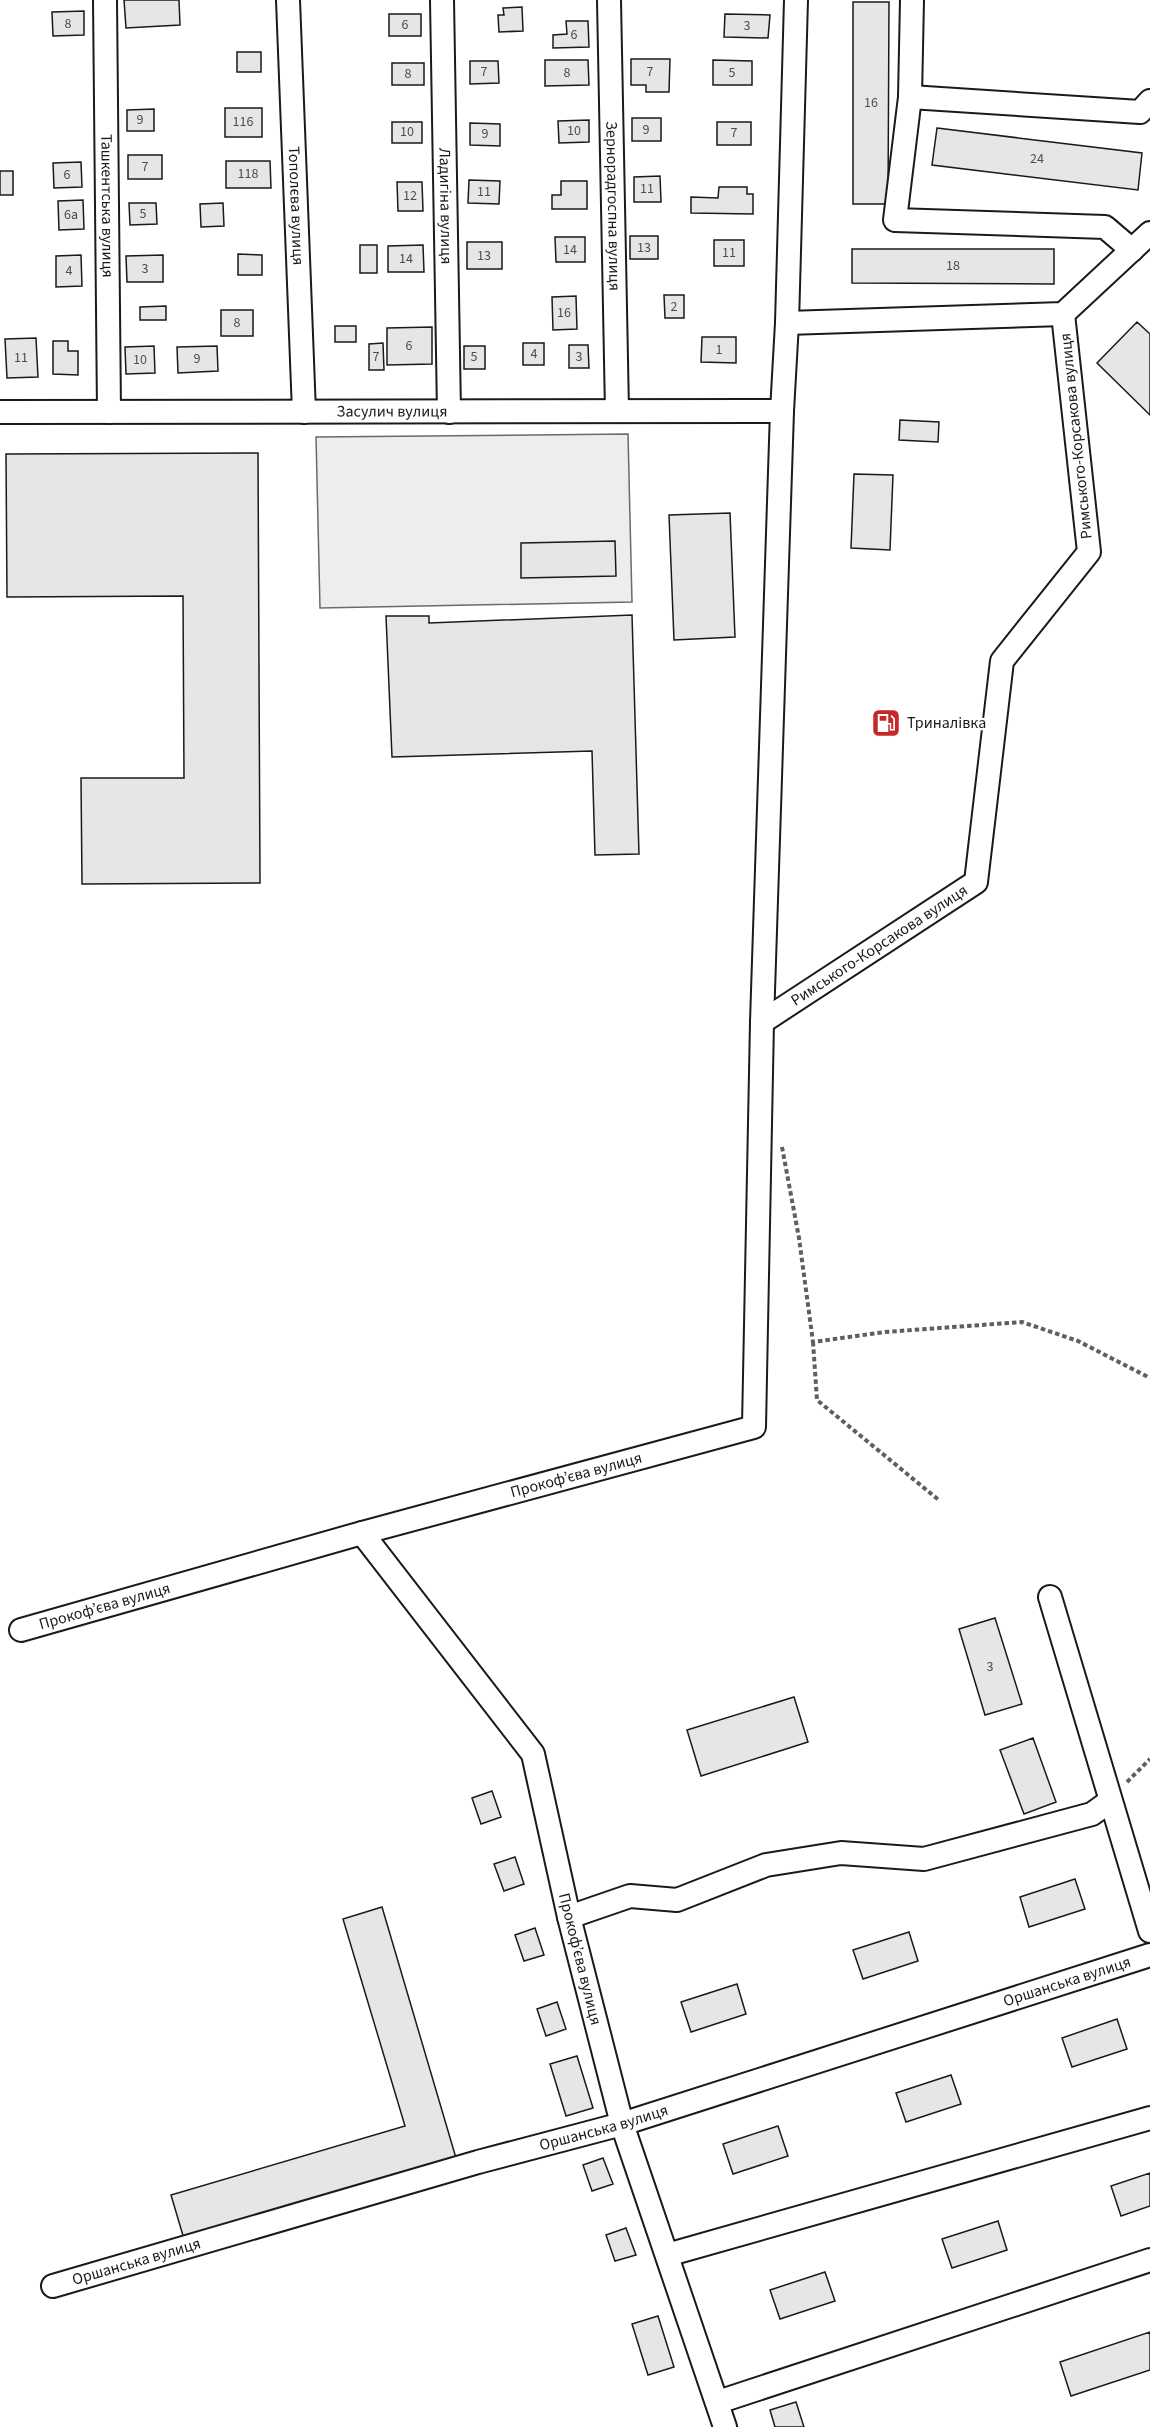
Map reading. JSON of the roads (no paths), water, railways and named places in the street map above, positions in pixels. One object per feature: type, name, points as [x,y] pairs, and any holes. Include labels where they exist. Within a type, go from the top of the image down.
[{"type":"street","name":"Ташкентська вулиця","points":[[105,0],[109,412]]},
{"type":"street","name":"Тополєва вулиця","points":[[288,0],[304,412]]},
{"type":"street","name":"Ладигіна вулиця","points":[[442,0],[449,412]]},
{"type":"street","name":"Зернорадгоспна вулиця","points":[[609,0],[617,411]]},
{"type":"street","name":"Римського-Корсакова вулиця","points":[[754,1427],[762,1022],[782,411],[788,323],[796,0]]},
{"type":"street","points":[[912,0],[910,97],[895,220],[1105,227],[1132,250]]},
{"type":"street","points":[[910,97],[1140,112],[1150,101]]},
{"type":"street","name":"Римського-Корсакова вулиця","points":[[788,323],[1063,314],[1150,233]]},
{"type":"street","name":"Римського-Корсакова вулиця","points":[[762,1022],[976,882],[1002,661],[1089,552],[1063,314]]},
{"type":"street","name":"Засулич вулиця","points":[[0,412],[782,411]]},
{"type":"street","name":"Прокоф’єва вулиця","points":[[21,1630],[362,1533],[754,1427]]},
{"type":"street","name":"Прокоф’єва вулиця","points":[[362,1533],[533,1754],[569,1917],[622,2124],[725,2427]]},
{"type":"street","points":[[1050,1597],[1150,1931]]},
{"type":"street","points":[[569,1917],[630,1896],[677,1900],[766,1865],[841,1853],[924,1859],[1092,1814],[1110,1801]]},
{"type":"street","name":"Оршанська вулиця","points":[[53,2286],[478,2162],[622,2124],[1150,1955]]},
{"type":"street","points":[[667,2255],[1150,2118]]},
{"type":"street","points":[[718,2402],[1150,2260]]},
{"type":"place","name":"Триналівка","points":[[886,723]]}]
